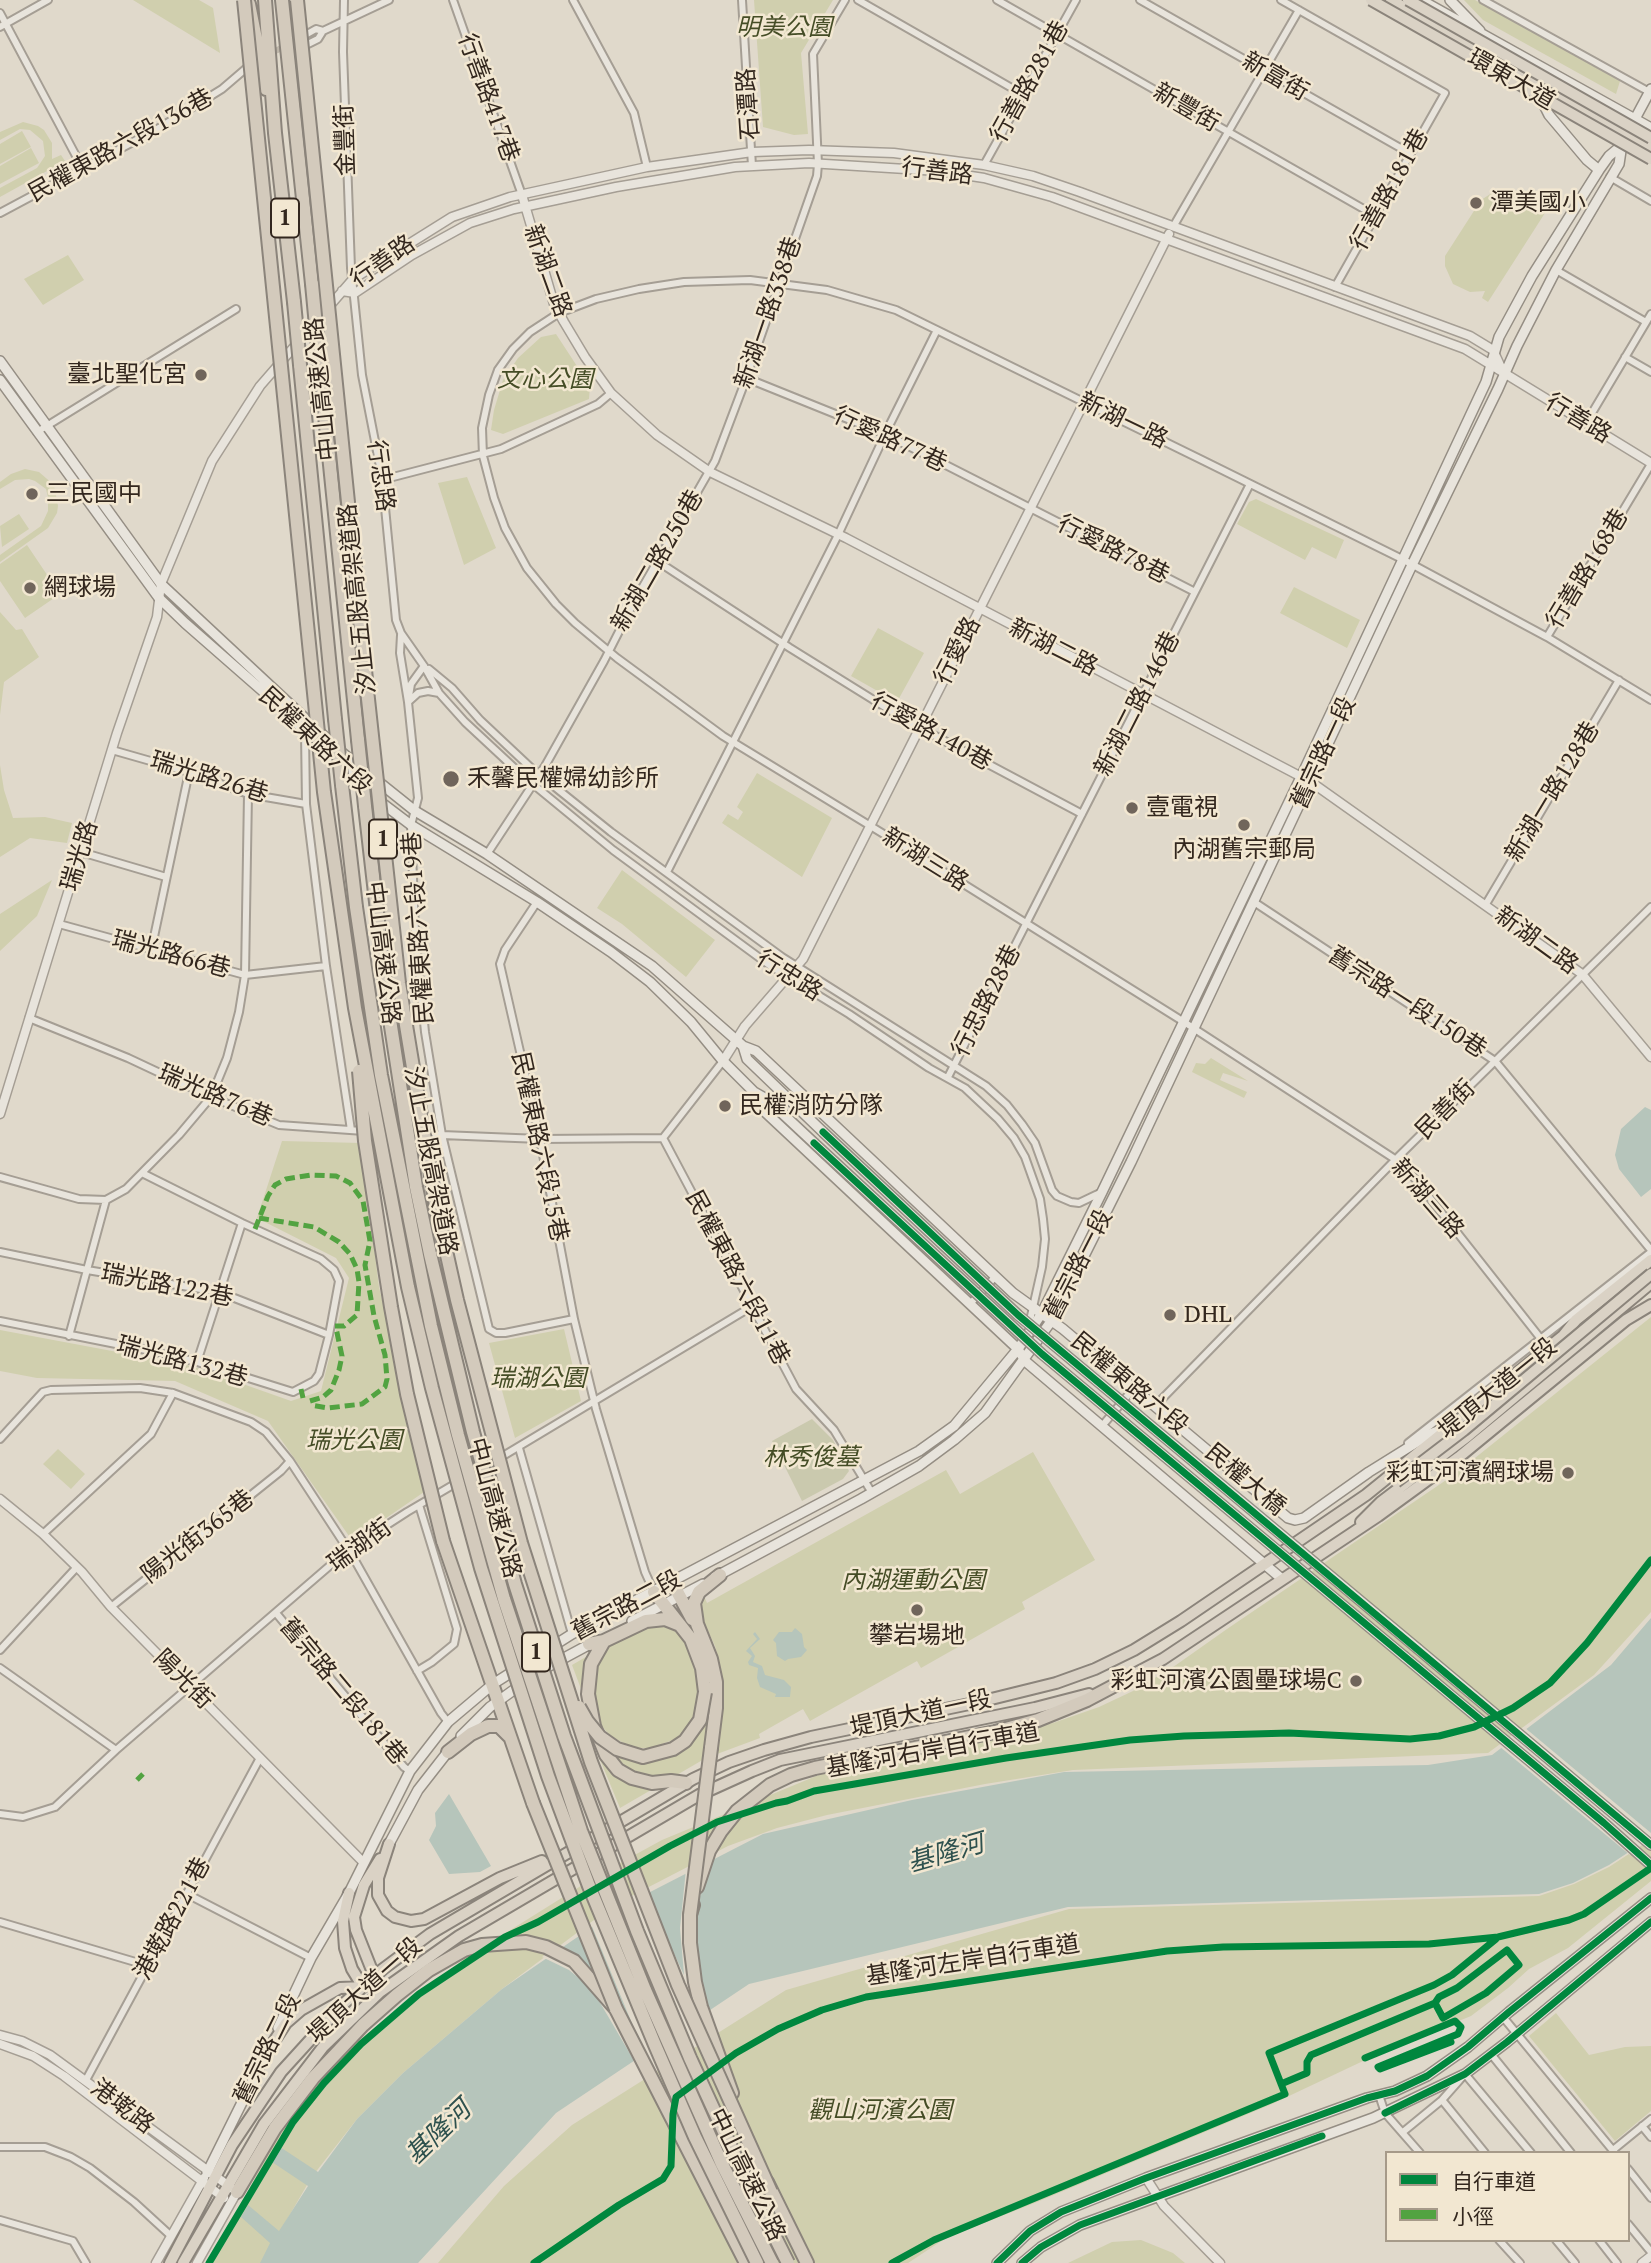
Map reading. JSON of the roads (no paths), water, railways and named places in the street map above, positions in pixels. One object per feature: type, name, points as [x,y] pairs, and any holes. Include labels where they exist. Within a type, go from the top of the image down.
[{"type":"highway","points":[[246,0],[275,133]]},
{"type":"highway","name":"汐止五股高架道路","points":[[246,0],[323,778],[355,1008],[393,1213],[432,1388],[481,1568],[548,1776],[616,1953],[695,2137],[757,2263]]},
{"type":"highway","name":"中山高速公路","points":[[265,0],[275,133],[356,907],[379,1062],[428,1314],[458,1436],[508,1612],[582,1831],[645,1990],[722,2164],[772,2263]]},
{"type":"highway","name":"中山高速公路","points":[[282,0],[388,1007],[429,1254],[514,1584],[568,1748],[636,1931],[690,2058],[788,2263]]},
{"type":"highway","points":[[295,118],[300,73],[298,0]]},
{"type":"highway","name":"汐止五股高架道路","points":[[298,0],[399,983],[436,1206],[460,1314],[517,1531],[591,1762],[678,1985],[771,2192],[807,2263]]},
{"type":"highway","name":"環東大道","points":[[1371,0],[1651,161]]},
{"type":"highway","points":[[1391,0],[1651,148]]},
{"type":"highway","name":"環東大道","points":[[1408,0],[1651,138]]},
{"type":"highway","points":[[1431,24],[1452,50]]},
{"type":"highway","points":[[355,1008],[365,1141],[391,1307],[407,1394],[443,1541],[533,1803],[617,2009],[746,2263]]},
{"type":"highway","name":"堤頂大道一段","points":[[170,2263],[209,2181],[281,2073],[319,2029],[374,1976],[411,1947],[450,1921],[686,1783],[729,1762],[811,1737],[1056,1683],[1096,1669],[1134,1650],[1366,1495],[1563,1336],[1576,1320],[1651,1260]]},
{"type":"highway","points":[[1563,1336],[1582,1327],[1651,1276]]},
{"type":"highway","points":[[1347,1536],[1398,1484],[1651,1276]]},
{"type":"highway","points":[[1366,1495],[1398,1484],[1454,1448],[1614,1317],[1651,1283]]},
{"type":"highway","points":[[1626,1320],[1651,1296]]},
{"type":"highway","name":"堤頂大道一段","points":[[183,2263],[228,2194],[264,2124],[323,2047],[380,1992],[459,1936],[699,1795],[780,1760],[1059,1702],[1123,1681],[1163,1659],[1347,1536],[1459,1457],[1626,1320],[1651,1305]]},
{"type":"highway","points":[[720,1575],[696,1597],[693,1609],[711,1659],[717,1693],[690,1915],[693,1965],[701,2007],[771,2192]]},
{"type":"highway","points":[[672,1582],[701,1634]]},
{"type":"highway","points":[[558,1662],[587,1721],[600,1737],[617,1749],[643,1757],[658,1754],[685,1741],[700,1720],[705,1692],[697,1653],[680,1625],[654,1592]]},
{"type":"highway","points":[[589,1644],[604,1641],[646,1621],[665,1619],[680,1625]]},
{"type":"highway","points":[[604,1641],[591,1664],[587,1680],[594,1727],[606,1755],[618,1770],[632,1778],[652,1783],[686,1783]]},
{"type":"highway","points":[[690,1915],[709,1852],[721,1831],[737,1811],[770,1785],[815,1768],[1038,1720],[1087,1700],[1123,1681]]},
{"type":"highway","points":[[448,1752],[480,1729],[494,1725],[504,1730],[514,1746]]},
{"type":"highway","points":[[380,1992],[356,1930],[355,1917],[364,1885],[389,1844]]},
{"type":"highway","points":[[389,1844],[378,1878],[378,1895],[387,1912],[411,1921],[424,1919],[500,1878],[580,1845]]},
{"type":"highway","points":[[269,2049],[286,2024],[301,2010],[340,1988],[363,1987],[352,1969],[345,1948],[343,1921],[349,1894]]},
{"type":"highway","points":[[228,2194],[289,2108],[341,2047],[371,2017],[429,1970],[450,1957],[482,1945],[526,1942],[561,1954],[587,1973],[617,2009]]},
{"type":"main road","points":[[1363,0],[1651,161]]},
{"type":"main road","points":[[1420,0],[1651,128]]},
{"type":"main road","points":[[1450,0],[1482,33]]},
{"type":"main road","name":"舊宗路一段","points":[[1025,1361],[1052,1320],[1131,1162],[1504,374],[1556,271],[1619,164],[1621,146],[1650,91]]},
{"type":"main road","points":[[1543,103],[1549,115],[1587,160],[1599,170]]},
{"type":"main road","name":"舊宗路一段","points":[[1018,1349],[1042,1313],[1102,1192],[1301,777],[1486,382],[1493,350],[1532,276],[1599,170],[1621,146]]},
{"type":"main road","name":"民權東路六段","points":[[0,361],[41,429],[159,598],[305,730],[332,760],[411,825],[537,902],[650,982],[691,1022],[723,1061],[754,1092],[768,1100],[814,1143]]},
{"type":"main road","name":"民權東路六段","points":[[0,380],[162,584],[340,751],[415,811],[487,854],[652,966],[740,1042],[756,1051],[1013,1293],[1052,1320],[1288,1518],[1304,1518],[1369,1472],[1430,1434],[1448,1428]]},
{"type":"main road","name":"民權東路六段","points":[[740,1042],[747,1059],[823,1132]]},
{"type":"main road","name":"民權東路六段","points":[[754,1092],[762,1109],[791,1138],[971,1304],[1018,1349],[1025,1361],[1282,1579]]},
{"type":"main road","name":"民權大橋","points":[[823,1132],[1034,1329],[1651,1845]]},
{"type":"main road","name":"民權大橋","points":[[814,1143],[1042,1354],[1583,1805],[1651,1865]]},
{"type":"main road","name":"舊宗路二段","points":[[209,2181],[311,1958],[349,1894],[410,1772],[449,1722],[493,1684],[572,1634],[919,1451],[954,1426],[1018,1349]]},
{"type":"main road","name":"舊宗路二段","points":[[389,1844],[418,1790],[476,1720],[499,1700],[538,1672],[919,1466],[985,1413],[1025,1361]]},
{"type":"main road","points":[[997,2263],[1030,2231],[1062,2212],[1146,2178],[1395,2091],[1427,2076],[1468,2048],[1651,1898]]},
{"type":"main road","points":[[1022,2263],[1070,2229],[1385,2113],[1465,2074],[1651,1922]]},
{"type":"street","points":[[3,25],[48,0]]},
{"type":"street","name":"金豐街","points":[[344,0],[343,51],[353,279]]},
{"type":"street","points":[[301,47],[317,39],[323,31],[389,0]]},
{"type":"street","name":"行善路417巷","points":[[453,0],[522,195]]},
{"type":"street","points":[[573,0],[634,113],[647,167]]},
{"type":"street","name":"石潭路","points":[[742,0],[752,166]]},
{"type":"street","name":"新湖一路338巷","points":[[710,472],[817,176],[813,54],[845,0]]},
{"type":"street","points":[[858,0],[1024,95]]},
{"type":"street","name":"新豐街","points":[[997,0],[1376,216]]},
{"type":"street","name":"行善路281巷","points":[[984,165],[1076,0]]},
{"type":"street","name":"新富街","points":[[1140,0],[1411,154]]},
{"type":"street","points":[[1173,227],[1299,10],[1282,0]]},
{"type":"street","points":[[1483,0],[1650,91]]},
{"type":"street","name":"行善路181巷","points":[[1299,10],[1445,93],[1335,287]]},
{"type":"street","points":[[0,13],[3,25],[83,169]]},
{"type":"street","points":[[300,38],[316,29],[323,31]]},
{"type":"street","name":"民權東路六段136巷","points":[[0,213],[159,128],[222,89],[240,75],[244,67],[258,60]]},
{"type":"street","name":"民權東路六段136巷","points":[[240,75],[248,75],[259,69]]},
{"type":"street","name":"行善路","points":[[342,291],[353,279],[452,217],[473,208],[522,195],[647,167],[752,152],[818,150],[894,153],[984,165],[1033,176],[1470,336],[1493,350]]},
{"type":"street","name":"行善路","points":[[342,291],[355,293],[461,228],[525,208],[707,170],[818,164],[900,167],[984,178],[1052,197],[1465,349],[1651,463]]},
{"type":"street","points":[[1610,177],[1651,201]]},
{"type":"street","name":"新湖二路","points":[[522,195],[559,313],[585,357],[611,393],[657,435],[710,472],[980,608],[1311,782],[1582,974],[1651,1057]]},
{"type":"street","name":"行愛路","points":[[723,1061],[797,967],[1173,227]]},
{"type":"street","points":[[1556,271],[1646,322]]},
{"type":"street","name":"行忠路","points":[[353,279],[362,375],[382,477],[396,620],[401,633],[439,693],[478,735],[532,784],[659,885],[788,976],[929,1068],[948,1077],[981,1101],[998,1119],[1019,1147],[1040,1199],[1045,1239],[1042,1267],[1027,1334]]},
{"type":"street","name":"新湖一路","points":[[559,313],[596,299],[639,289],[684,282],[750,280],[827,290],[895,310],[1402,559],[1548,637],[1651,700]]},
{"type":"street","name":"瑞光路","points":[[0,1114],[156,617],[162,584],[212,461],[260,386],[342,291]]},
{"type":"street","points":[[41,429],[236,309]]},
{"type":"street","name":"新湖三路","points":[[559,313],[530,332],[498,370],[482,428],[483,456],[505,528],[527,568],[556,604],[608,650],[733,742],[1184,1022],[1396,1159],[1404,1165],[1541,1339]]},
{"type":"street","points":[[1586,423],[1651,314]]},
{"type":"street","points":[[667,872],[838,535],[937,330]]},
{"type":"street","points":[[1493,350],[1504,374]]},
{"type":"street","points":[[1625,357],[1651,372]]},
{"type":"street","name":"行愛路77巷","points":[[746,378],[885,434],[1031,507]]},
{"type":"street","points":[[382,477],[393,477],[483,456],[598,404],[611,393]]},
{"type":"street","name":"行善路168巷","points":[[1548,637],[1651,463]]},
{"type":"street","name":"新湖二路250巷","points":[[487,854],[540,774],[598,673],[657,561],[710,472]]},
{"type":"street","name":"新湖二路146巷","points":[[1025,924],[1250,484]]},
{"type":"street","name":"行愛路78巷","points":[[1031,507],[1195,592]]},
{"type":"street","name":"行愛路140巷","points":[[657,561],[783,644],[919,728],[1082,814]]},
{"type":"street","name":"民權東路六段19巷","points":[[401,633],[400,653],[418,798],[411,825],[415,931],[425,1032],[442,1135],[489,1329],[496,1333],[505,1333],[574,1319]]},
{"type":"street","points":[[408,702],[411,684],[424,666]]},
{"type":"street","name":"行忠路","points":[[424,666],[452,688],[480,720],[540,774],[611,832],[797,967],[986,1086],[1007,1105],[1035,1143],[1052,1190],[1057,1196],[1079,1203],[1102,1192]]},
{"type":"street","name":"新湖一路128巷","points":[[1486,904],[1619,680]]},
{"type":"street","points":[[408,702],[418,693],[439,693]]},
{"type":"street","points":[[305,730],[306,804],[326,966],[351,1130]]},
{"type":"street","name":"瑞光路26巷","points":[[113,750],[188,772],[248,794],[306,804]]},
{"type":"street","points":[[151,951],[188,772]]},
{"type":"street","points":[[0,1177],[79,1199],[106,1200],[126,1189],[179,1135],[211,1097],[227,1058],[245,975],[248,794]]},
{"type":"street","points":[[81,852],[166,877]]},
{"type":"street","name":"民權東路六段15巷","points":[[537,902],[505,950],[500,964],[540,1139],[574,1319],[594,1401],[645,1572],[654,1592]]},
{"type":"street","name":"舊宗路一段150巷","points":[[1254,902],[1495,1061],[1651,1251]]},
{"type":"street","name":"民善街","points":[[1155,1406],[1396,1159],[1651,907]]},
{"type":"street","name":"瑞光路66巷","points":[[59,924],[245,975],[326,966]]},
{"type":"street","name":"行忠路28巷","points":[[948,1077],[1025,924]]},
{"type":"street","name":"瑞光路76巷","points":[[29,1018],[128,1058],[279,1125],[540,1139],[663,1138]]},
{"type":"street","points":[[663,1138],[723,1061]]},
{"type":"street","name":"民權東路六段11巷","points":[[663,1138],[796,1389],[834,1430],[872,1493]]},
{"type":"street","points":[[142,1173],[321,1259],[334,1270],[339,1281],[329,1335]]},
{"type":"street","points":[[69,1336],[106,1200]]},
{"type":"street","points":[[197,1362],[242,1223]]},
{"type":"street","name":"堤頂大道一段","points":[[1369,1472],[1651,1251]]},
{"type":"street","name":"瑞光路122巷","points":[[0,1252],[219,1292],[329,1335]]},
{"type":"street","points":[[971,1304],[995,1277]]},
{"type":"street","name":"瑞湖街","points":[[0,1814],[23,1817],[55,1807],[116,1750],[348,1550],[751,1307]]},
{"type":"street","name":"瑞光路132巷","points":[[0,1321],[197,1362],[293,1392],[314,1381],[319,1374],[329,1335]]},
{"type":"street","points":[[0,1439],[36,1398],[51,1390],[140,1388],[173,1393],[251,1422],[266,1432],[348,1550],[449,1722]]},
{"type":"street","points":[[1102,1426],[1135,1388]]},
{"type":"street","points":[[43,1534],[151,1434],[173,1393]]},
{"type":"street","points":[[519,1448],[572,1634]]},
{"type":"street","name":"陽光街365巷","points":[[111,1607],[287,1464]]},
{"type":"street","name":"陽光街","points":[[0,1499],[43,1534],[77,1567],[111,1607],[364,1863]]},
{"type":"street","points":[[417,1671],[454,1644],[457,1629],[419,1505]]},
{"type":"street","points":[[0,1650],[77,1567]]},
{"type":"street","name":"舊宗路二段181巷","points":[[276,1613],[410,1772]]},
{"type":"street","points":[[0,1668],[116,1750]]},
{"type":"street","name":"港墘路221巷","points":[[86,2080],[260,1758]]},
{"type":"street","points":[[187,1894],[311,1958]]},
{"type":"street","points":[[0,1922],[149,1966]]},
{"type":"street","points":[[1503,2017],[1614,2151],[1651,2119]]},
{"type":"street","name":"港墘路","points":[[0,2035],[22,2041],[50,2055],[86,2080],[209,2181]]},
{"type":"street","name":"港墘路","points":[[0,2044],[33,2056],[228,2194]]},
{"type":"street","points":[[1492,2054],[1569,2151]]},
{"type":"street","points":[[1403,2132],[1442,2100],[1465,2074],[1529,2151]]},
{"type":"street","points":[[1379,2095],[1385,2113],[1418,2151]]},
{"type":"street","points":[[1442,2100],[1483,2151]]},
{"type":"street","points":[[1642,2126],[1651,2137]]},
{"type":"street","points":[[0,2147],[45,2147],[71,2157],[134,2202],[170,2235]]},
{"type":"street","points":[[1630,2172],[1651,2198]]},
{"type":"street","points":[[1146,2178],[1164,2206],[1220,2263]]},
{"type":"street","points":[[156,2263],[170,2235],[209,2181]]},
{"type":"street","points":[[197,2263],[228,2194]]},
{"type":"street","points":[[0,2220],[73,2241],[86,2263]]},
{"type":"street","points":[[1630,2227],[1651,2254],[1642,2263]]},
{"type":"street","points":[[1501,2242],[1520,2263]]},
{"type":"street","points":[[1558,2242],[1574,2263]]},
{"type":"street","points":[[1601,2242],[1617,2263]]},
{"type":"water","points":[[1645,1107],[1651,1110],[1651,1189],[1641,1197],[1619,1169],[1615,1155],[1621,1129]]},
{"type":"water","name":"基隆河","points":[[1651,1618],[1651,1833],[1638,1846],[1609,1865],[1573,1883],[1539,1894],[1068,1907],[749,1984],[556,2113],[418,2263],[260,2263],[270,2243],[241,2217],[248,2205],[279,2231],[308,2186],[272,2162],[280,2147],[318,2172],[357,2119],[403,2073],[502,1989],[621,1907],[763,1834],[912,1800],[1064,1772],[1428,1765],[1492,1755],[1611,1665]]},
{"type":"water","points":[[795,1628],[802,1634],[807,1650],[801,1657],[785,1661],[777,1656],[776,1643],[773,1640],[779,1632],[792,1632]]},
{"type":"water","points":[[755,1632],[760,1639],[750,1648],[755,1656],[753,1662],[762,1666],[765,1675],[784,1680],[791,1687],[790,1697],[775,1697],[776,1694],[760,1687],[758,1668],[749,1665],[752,1656],[746,1651],[757,1639],[753,1634]]},
{"type":"water","points":[[449,1794],[491,1866],[480,1872],[449,1874],[429,1840],[436,1826],[435,1813]]},
{"type":"tunnel","points":[[268,55],[300,38]]},
{"type":"place","name":"潭美國小","points":[[1476,203]]},
{"type":"place","name":"臺北聖化宮","points":[[201,375]]},
{"type":"place","name":"三民國中","points":[[32,494]]},
{"type":"place","name":"網球場","points":[[30,588]]},
{"type":"place","name":"禾馨民權婦幼診所","points":[[451,779]]},
{"type":"place","name":"壹電視","points":[[1132,808]]},
{"type":"place","name":"內湖舊宗郵局","points":[[1244,825]]},
{"type":"place","name":"民權消防分隊","points":[[725,1106]]},
{"type":"place","name":"DHL","points":[[1170,1315]]},
{"type":"place","name":"彩虹河濱網球場","points":[[1568,1473]]},
{"type":"place","name":"攀岩場地","points":[[917,1610]]},
{"type":"place","name":"彩虹河濱公園壘球場C","points":[[1356,1681]]},
{"type":"park label","name":"明美公園","points":[[784,28]]},
{"type":"park label","name":"文心公園","points":[[545,380]]},
{"type":"park label","name":"瑞湖公園","points":[[538,1379]]},
{"type":"park label","name":"瑞光公園","points":[[354,1441]]},
{"type":"park label","name":"林秀俊墓","points":[[811,1458]]},
{"type":"park label","name":"內湖運動公園","points":[[913,1581]]},
{"type":"park label","name":"觀山河濱公園","points":[[880,2111]]}]
